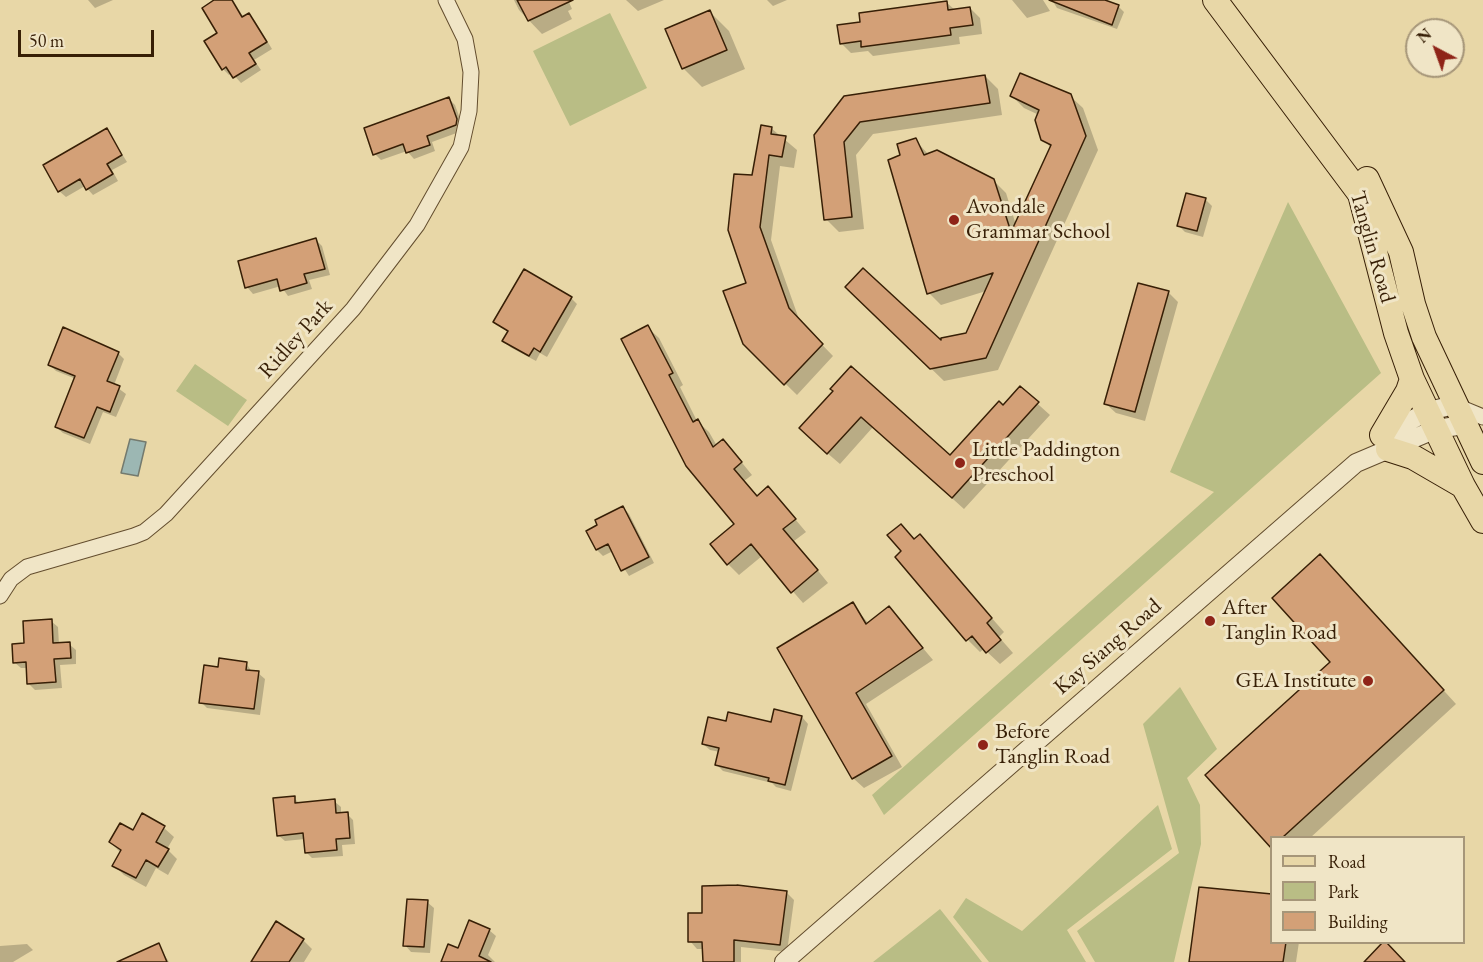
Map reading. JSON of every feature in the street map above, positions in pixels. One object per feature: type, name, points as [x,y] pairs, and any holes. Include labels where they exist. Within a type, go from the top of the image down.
[{"type":"main road","name":"Tanglin Road","points":[[1215,0],[1360,194],[1396,333],[1412,379],[1463,486],[1483,521]]},
{"type":"main road","name":"Tanglin Road","points":[[1231,0],[1370,182],[1401,252],[1413,304],[1471,420],[1483,462]]},
{"type":"main road","points":[[1412,379],[1385,442],[1463,486]]},
{"type":"street","name":"Ridley Park","points":[[0,596],[11,579],[27,567],[134,536],[160,519],[241,435],[353,309],[417,225],[461,147],[470,111],[471,72],[465,39],[446,0]]},
{"type":"street","name":"Kay Siang Road","points":[[784,962],[1356,463],[1363,450],[1432,420],[1471,420]]},
{"type":"green space","points":[[610,13],[647,88],[570,126],[533,51]]},
{"type":"green space","points":[[1288,202],[1381,373],[884,815],[872,795],[1214,492],[1170,472]]},
{"type":"green space","points":[[195,364],[247,400],[228,426],[176,391]]},
{"type":"green space","points":[[1180,687],[1217,749],[1187,778],[1200,805],[1201,844],[1174,962],[1095,962],[1077,931],[1179,853],[1143,724]]},
{"type":"green space","points":[[1158,805],[1172,849],[1067,930],[1086,962],[989,962],[953,917],[966,898],[1022,931]]},
{"type":"green space","points":[[940,909],[982,962],[873,962],[915,929]]},
{"type":"water","points":[[130,439],[146,442],[138,476],[121,473]]},
{"type":"building","points":[[214,0],[232,0],[242,17],[249,13],[267,42],[249,53],[256,64],[233,78],[226,67],[222,70],[204,41],[217,33],[202,8]]},
{"type":"building","points":[[517,0],[573,0],[528,21]]},
{"type":"building","points":[[1049,0],[1105,0],[1119,5],[1112,25]]},
{"type":"building","points":[[947,1],[948,10],[970,7],[973,25],[950,28],[951,35],[861,47],[861,41],[840,44],[837,25],[860,22],[859,13]]},
{"type":"building","points":[[710,10],[727,50],[682,69],[665,29]]},
{"type":"building","points":[[1020,73],[1071,94],[1086,136],[986,358],[930,369],[845,287],[863,268],[941,340],[941,338],[966,333],[993,273],[927,294],[888,160],[900,155],[897,144],[916,138],[924,155],[937,150],[994,179],[1011,232],[1051,145],[1041,140],[1035,120],[1039,110],[1010,96]]},
{"type":"building","points":[[985,75],[990,103],[860,122],[844,142],[852,217],[824,220],[814,135],[844,96]]},
{"type":"building","points":[[449,97],[457,119],[456,125],[427,136],[430,145],[406,153],[403,144],[373,155],[364,128]]},
{"type":"building","points":[[761,125],[772,127],[771,134],[786,136],[782,157],[769,155],[760,227],[789,308],[823,344],[784,385],[743,344],[723,291],[746,283],[728,230],[734,174],[752,175]]},
{"type":"building","points":[[107,128],[122,155],[107,164],[113,174],[86,190],[80,179],[58,192],[43,165]]},
{"type":"building","points":[[1186,193],[1206,198],[1197,231],[1177,226]]},
{"type":"building","points":[[316,238],[325,269],[304,274],[307,283],[280,291],[277,279],[245,288],[238,261]]},
{"type":"building","points":[[524,269],[572,297],[540,352],[534,348],[529,356],[502,341],[508,331],[493,322]]},
{"type":"building","points":[[1138,283],[1169,291],[1135,412],[1104,404]]},
{"type":"building","points":[[648,325],[673,373],[669,375],[693,422],[698,419],[713,447],[723,439],[742,462],[734,469],[757,496],[768,486],[796,519],[783,529],[818,570],[791,593],[751,544],[727,565],[710,544],[734,524],[686,466],[621,339]]},
{"type":"building","points":[[63,327],[119,352],[107,381],[120,386],[110,412],[97,407],[84,438],[55,427],[75,376],[48,365]]},
{"type":"building","points":[[851,366],[950,455],[999,401],[1003,405],[1020,386],[1039,402],[952,498],[861,417],[827,454],[799,428],[833,391],[830,389]]},
{"type":"building","points":[[623,506],[649,557],[621,571],[608,544],[596,550],[586,531],[597,525],[595,520]]},
{"type":"building","points":[[901,524],[914,539],[920,534],[992,618],[987,623],[1001,640],[986,653],[972,636],[966,641],[895,557],[901,551],[887,535]]},
{"type":"building","points":[[1320,554],[1444,690],[1284,836],[1270,836],[1270,847],[1205,775],[1330,662],[1272,598]]},
{"type":"building","points":[[853,602],[866,624],[889,606],[923,648],[856,693],[892,756],[852,779],[777,648]]},
{"type":"building","points":[[52,619],[53,643],[70,642],[71,658],[54,659],[56,682],[27,684],[26,662],[13,663],[12,644],[24,643],[23,621]]},
{"type":"building","points":[[219,658],[247,662],[246,670],[259,671],[254,709],[199,703],[204,665],[218,667]]},
{"type":"building","points":[[774,709],[802,716],[785,785],[768,781],[769,778],[715,765],[719,748],[702,744],[708,717],[726,721],[728,712],[771,722]]},
{"type":"building","points":[[295,796],[295,803],[335,799],[336,813],[348,812],[350,838],[336,839],[337,850],[305,853],[303,833],[277,836],[273,798]]},
{"type":"building","points":[[142,813],[165,826],[156,842],[169,849],[158,867],[146,860],[136,878],[112,866],[121,850],[109,842],[120,823],[133,830]]},
{"type":"building","points":[[737,885],[787,891],[780,945],[734,940],[734,962],[703,962],[702,942],[688,942],[688,913],[702,913],[702,886]]},
{"type":"building","points":[[1199,887],[1270,894],[1270,944],[1286,944],[1283,962],[1189,962]]},
{"type":"building","points":[[407,899],[428,900],[424,947],[403,946]]},
{"type":"building","points":[[469,920],[490,929],[479,956],[491,962],[441,962],[448,944],[458,948]]},
{"type":"building","points":[[276,921],[304,939],[289,962],[251,962]]},
{"type":"building","points":[[159,943],[167,962],[117,962]]},
{"type":"building","points":[[1381,944],[1388,944],[1405,962],[1364,962]]},
{"type":"place","name":"Avondale Grammar School","points":[[954,220]]},
{"type":"place","name":"Little Paddington Preschool","points":[[960,463]]},
{"type":"place","name":"After Tanglin Road","points":[[1210,621]]},
{"type":"place","name":"GEA Institute","points":[[1368,681]]},
{"type":"place","name":"Before Tanglin Road","points":[[983,745]]}]
